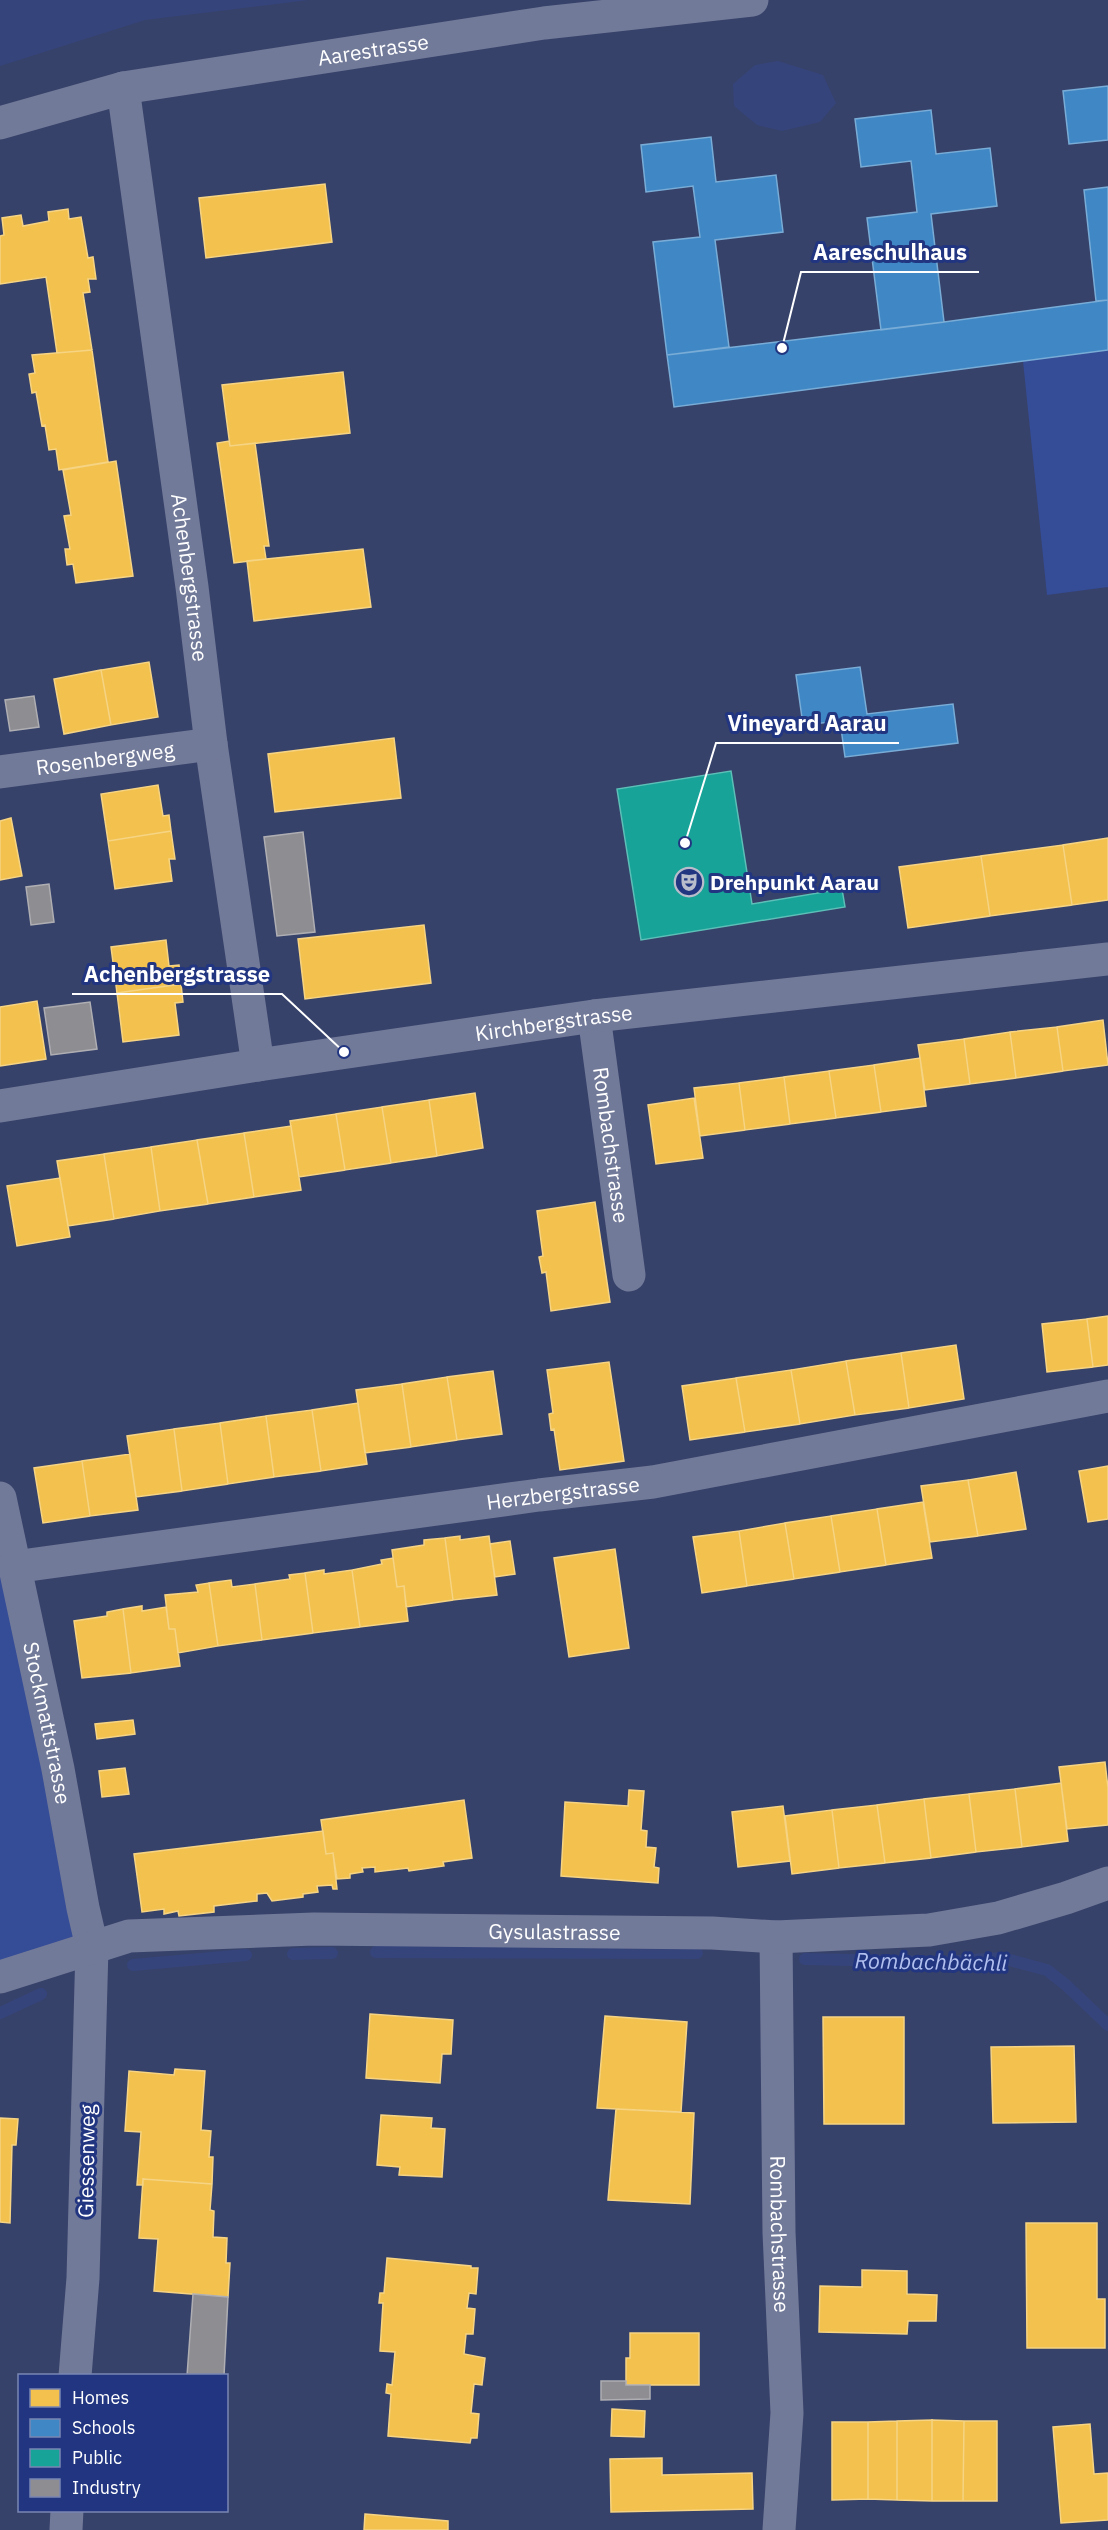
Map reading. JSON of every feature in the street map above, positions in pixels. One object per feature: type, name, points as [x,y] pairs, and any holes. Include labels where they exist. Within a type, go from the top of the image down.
[{"type":"street","name":"Aarestrasse","points":[[0,123],[123,88],[544,23],[752,0]]},
{"type":"street","name":"Achenbergstrasse","points":[[123,88],[192,587],[211,744],[258,1065]]},
{"type":"street","name":"Rosenbergweg","points":[[0,772],[211,744]]},
{"type":"street","name":"Kirchbergstrasse","points":[[0,1106],[258,1065],[594,1016],[1108,959]]},
{"type":"street","name":"Rombachstrasse","points":[[594,1016],[629,1275]]},
{"type":"street","name":"Herzbergstrasse","points":[[14,1567],[539,1495],[653,1482],[1108,1396]]},
{"type":"street","name":"Stockmattstrasse","points":[[0,1498],[58,1769],[92,1947]]},
{"type":"street","name":"Gysulastrasse","points":[[0,1977],[129,1936],[314,1929],[701,1933],[776,1937],[929,1930],[998,1918],[1108,1883]]},
{"type":"street","name":"Rombachstrasse","points":[[776,1937],[780,2232],[787,2413],[779,2530]]},
{"type":"street","name":"Giessenweg","points":[[75,2374],[83,2278],[92,1947]]},
{"type":"street","points":[[66,2530],[67,2512]]},
{"type":"shaded area","points":[[0,0],[309,0],[145,20],[0,66]]},
{"type":"shaded area","points":[[778,61],[823,75],[836,103],[820,122],[782,131],[757,125],[734,106],[733,84],[755,65]]},
{"type":"shaded area","points":[[1108,350],[1108,587],[1047,595],[1023,361]]},
{"type":"shaded area","points":[[0,1498],[92,1947],[0,1977]]},
{"type":"building: Homes","points":[[325,184],[332,242],[206,258],[199,198]]},
{"type":"building: Homes","points":[[68,209],[69,219],[81,217],[88,258],[93,257],[96,279],[88,279],[90,292],[83,293],[92,350],[57,353],[46,277],[0,284],[0,236],[4,235],[2,218],[21,215],[23,226],[49,221],[48,212]]},
{"type":"building: Homes","points":[[92,350],[108,462],[59,470],[56,449],[49,450],[36,392],[32,393],[29,374],[35,373],[32,355]]},
{"type":"building: Homes","points":[[343,372],[350,433],[230,446],[222,385]]},
{"type":"building: Homes","points":[[229,441],[230,446],[255,443],[269,546],[264,546],[266,559],[234,563],[217,443]]},
{"type":"building: Homes","points":[[116,461],[133,576],[76,583],[73,564],[67,565],[65,549],[70,549],[64,516],[71,515],[63,470]]},
{"type":"building: Homes","points":[[363,549],[371,607],[254,621],[247,561]]},
{"type":"building: Homes","points":[[149,662],[158,717],[111,725],[101,670]]},
{"type":"building: Homes","points":[[101,670],[111,725],[64,734],[54,679]]},
{"type":"building: Homes","points":[[394,738],[401,798],[275,812],[268,754]]},
{"type":"building: Homes","points":[[158,785],[163,816],[169,815],[171,831],[108,841],[101,794]]},
{"type":"building: Homes","points":[[11,818],[22,876],[0,880],[0,821]]},
{"type":"building: Homes","points":[[171,831],[175,859],[169,859],[172,881],[115,889],[108,841]]},
{"type":"building: Homes","points":[[1108,838],[1108,900],[1072,905],[1063,845]]},
{"type":"building: Homes","points":[[1063,845],[1072,905],[990,916],[981,856]]},
{"type":"building: Homes","points":[[981,856],[990,916],[908,928],[899,867]]},
{"type":"building: Homes","points":[[424,925],[431,983],[305,999],[298,939]]},
{"type":"building: Homes","points":[[166,940],[169,966],[179,965],[181,984],[117,993],[111,947]]},
{"type":"building: Homes","points":[[181,984],[183,1002],[175,1003],[179,1035],[123,1042],[117,993]]},
{"type":"building: Homes","points":[[37,1001],[46,1059],[0,1066],[0,1007]]},
{"type":"building: Homes","points":[[1103,1020],[1108,1065],[1063,1071],[1057,1027]]},
{"type":"building: Homes","points":[[1057,1027],[1063,1071],[1016,1078],[1010,1032]]},
{"type":"building: Homes","points":[[1010,1032],[1016,1078],[970,1084],[964,1039]]},
{"type":"building: Homes","points":[[964,1039],[970,1084],[925,1090],[918,1045]]},
{"type":"building: Homes","points":[[920,1058],[926,1106],[881,1112],[874,1065]]},
{"type":"building: Homes","points":[[874,1065],[881,1112],[836,1118],[829,1071]]},
{"type":"building: Homes","points":[[829,1071],[836,1118],[790,1124],[784,1077]]},
{"type":"building: Homes","points":[[784,1077],[790,1124],[745,1130],[739,1083]]},
{"type":"building: Homes","points":[[739,1083],[745,1130],[700,1136],[694,1088]]},
{"type":"building: Homes","points":[[475,1093],[483,1148],[437,1156],[429,1100]]},
{"type":"building: Homes","points":[[694,1098],[703,1158],[656,1164],[648,1105]]},
{"type":"building: Homes","points":[[429,1100],[437,1156],[391,1163],[382,1107]]},
{"type":"building: Homes","points":[[382,1107],[391,1163],[345,1170],[336,1114]]},
{"type":"building: Homes","points":[[336,1114],[345,1170],[299,1177],[290,1121]]},
{"type":"building: Homes","points":[[291,1126],[301,1190],[254,1197],[244,1133]]},
{"type":"building: Homes","points":[[244,1133],[254,1197],[208,1204],[197,1140]]},
{"type":"building: Homes","points":[[197,1140],[208,1204],[160,1211],[151,1147]]},
{"type":"building: Homes","points":[[151,1147],[160,1211],[114,1219],[104,1154]]},
{"type":"building: Homes","points":[[104,1154],[114,1219],[68,1226],[57,1161]]},
{"type":"building: Homes","points":[[60,1178],[70,1237],[17,1246],[7,1186]]},
{"type":"building: Homes","points":[[595,1202],[610,1302],[551,1311],[546,1272],[542,1273],[539,1257],[543,1256],[537,1211]]},
{"type":"building: Homes","points":[[1108,1316],[1108,1365],[1093,1367],[1087,1319]]},
{"type":"building: Homes","points":[[1087,1319],[1093,1367],[1047,1372],[1042,1324]]},
{"type":"building: Homes","points":[[956,1345],[964,1399],[909,1408],[901,1353]]},
{"type":"building: Homes","points":[[901,1353],[909,1408],[855,1415],[846,1361]]},
{"type":"building: Homes","points":[[846,1361],[855,1415],[800,1424],[791,1370]]},
{"type":"building: Homes","points":[[609,1362],[624,1461],[560,1470],[554,1429],[551,1430],[549,1414],[553,1413],[547,1370]]},
{"type":"building: Homes","points":[[791,1370],[800,1424],[745,1432],[736,1378]]},
{"type":"building: Homes","points":[[493,1371],[502,1434],[457,1440],[447,1377]]},
{"type":"building: Homes","points":[[447,1377],[457,1440],[411,1447],[402,1384]]},
{"type":"building: Homes","points":[[736,1378],[745,1432],[690,1440],[682,1386]]},
{"type":"building: Homes","points":[[402,1384],[411,1447],[365,1453],[356,1390]]},
{"type":"building: Homes","points":[[358,1403],[367,1464],[321,1471],[312,1410]]},
{"type":"building: Homes","points":[[312,1410],[321,1471],[274,1477],[266,1416]]},
{"type":"building: Homes","points":[[266,1416],[274,1477],[228,1484],[220,1423]]},
{"type":"building: Homes","points":[[220,1423],[228,1484],[182,1491],[174,1429]]},
{"type":"building: Homes","points":[[174,1429],[182,1491],[136,1497],[127,1436]]},
{"type":"building: Homes","points":[[130,1454],[138,1510],[90,1516],[82,1461]]},
{"type":"building: Homes","points":[[82,1461],[90,1516],[43,1523],[34,1468]]},
{"type":"building: Homes","points":[[1108,1466],[1108,1519],[1088,1522],[1079,1471]]},
{"type":"building: Homes","points":[[1016,1472],[1026,1529],[978,1536],[968,1480]]},
{"type":"building: Homes","points":[[968,1480],[978,1536],[930,1542],[921,1486]]},
{"type":"building: Homes","points":[[923,1502],[932,1558],[886,1565],[877,1509]]},
{"type":"building: Homes","points":[[877,1509],[886,1565],[840,1572],[831,1516]]},
{"type":"building: Homes","points":[[831,1516],[840,1572],[794,1579],[785,1523]]},
{"type":"building: Homes","points":[[785,1523],[794,1579],[747,1586],[739,1531]]},
{"type":"building: Homes","points":[[739,1531],[747,1586],[702,1593],[693,1537]]},
{"type":"building: Homes","points":[[460,1536],[460,1540],[489,1536],[497,1595],[453,1600],[445,1538]]},
{"type":"building: Homes","points":[[445,1538],[453,1600],[406,1607],[404,1586],[397,1587],[392,1550],[424,1545],[424,1540]]},
{"type":"building: Homes","points":[[510,1541],[515,1574],[495,1577],[490,1544]]},
{"type":"building: Homes","points":[[615,1549],[629,1648],[569,1657],[554,1558]]},
{"type":"building: Homes","points":[[393,1558],[397,1587],[404,1586],[408,1621],[360,1627],[352,1570],[382,1564],[381,1560]]},
{"type":"building: Homes","points":[[324,1570],[324,1574],[352,1570],[360,1627],[313,1633],[305,1573]]},
{"type":"building: Homes","points":[[305,1573],[313,1633],[262,1640],[255,1584],[290,1579],[289,1575]]},
{"type":"building: Homes","points":[[231,1580],[232,1587],[255,1584],[262,1640],[218,1646],[209,1583]]},
{"type":"building: Homes","points":[[209,1583],[218,1646],[178,1653],[175,1629],[169,1629],[165,1595],[198,1592],[196,1585]]},
{"type":"building: Homes","points":[[142,1606],[142,1611],[166,1607],[169,1629],[175,1629],[180,1666],[131,1673],[123,1609]]},
{"type":"building: Homes","points":[[123,1609],[131,1673],[82,1678],[74,1621],[107,1616],[107,1612]]},
{"type":"building: Homes","points":[[133,1720],[135,1734],[97,1739],[95,1724]]},
{"type":"building: Homes","points":[[1105,1762],[1108,1825],[1067,1829],[1059,1767]]},
{"type":"building: Homes","points":[[125,1768],[129,1794],[102,1797],[99,1771]]},
{"type":"building: Homes","points":[[1061,1783],[1068,1841],[1022,1847],[1015,1789]]},
{"type":"building: Homes","points":[[1015,1789],[1022,1847],[976,1852],[969,1794]]},
{"type":"building: Homes","points":[[629,1790],[644,1791],[641,1830],[647,1831],[646,1847],[656,1848],[654,1867],[659,1868],[658,1883],[561,1876],[565,1802],[628,1806]]},
{"type":"building: Homes","points":[[969,1794],[976,1852],[931,1858],[924,1799]]},
{"type":"building: Homes","points":[[924,1799],[931,1858],[885,1863],[877,1805]]},
{"type":"building: Homes","points":[[464,1800],[472,1858],[443,1862],[444,1866],[409,1871],[408,1868],[375,1872],[375,1867],[362,1868],[363,1872],[350,1874],[350,1878],[337,1879],[333,1853],[326,1854],[321,1820]]},
{"type":"building: Homes","points":[[877,1805],[885,1863],[839,1868],[832,1810]]},
{"type":"building: Homes","points":[[783,1806],[790,1861],[738,1867],[732,1812]]},
{"type":"building: Homes","points":[[832,1810],[839,1868],[792,1874],[785,1816]]},
{"type":"building: Homes","points":[[323,1831],[326,1854],[333,1853],[337,1889],[333,1889],[332,1885],[317,1886],[318,1892],[303,1894],[303,1897],[272,1901],[267,1893],[257,1894],[257,1901],[214,1906],[214,1912],[179,1916],[178,1911],[164,1914],[164,1909],[142,1912],[134,1854]]},
{"type":"building: Homes","points":[[370,2014],[453,2020],[451,2054],[442,2054],[440,2083],[366,2078]]},
{"type":"building: Homes","points":[[605,2016],[687,2022],[681,2112],[597,2108]]},
{"type":"building: Homes","points":[[823,2017],[904,2017],[904,2124],[824,2124]]},
{"type":"building: Homes","points":[[1074,2046],[1076,2122],[993,2123],[991,2047]]},
{"type":"building: Homes","points":[[175,2069],[205,2071],[201,2130],[211,2131],[209,2157],[213,2157],[212,2184],[143,2179],[143,2185],[137,2185],[141,2132],[125,2131],[129,2071],[174,2075]]},
{"type":"building: Homes","points":[[616,2109],[694,2113],[690,2204],[608,2200]]},
{"type":"building: Homes","points":[[381,2115],[432,2118],[431,2128],[445,2129],[442,2177],[399,2175],[400,2167],[377,2165]]},
{"type":"building: Homes","points":[[0,2118],[18,2119],[16,2145],[12,2145],[10,2223],[0,2222]]},
{"type":"building: Homes","points":[[143,2179],[212,2184],[210,2210],[214,2211],[213,2237],[227,2238],[226,2263],[230,2263],[228,2297],[154,2291],[158,2239],[139,2238]]},
{"type":"building: Homes","points":[[1026,2223],[1097,2223],[1097,2299],[1105,2299],[1105,2348],[1027,2348]]},
{"type":"building: Homes","points":[[387,2258],[478,2268],[476,2294],[469,2293],[467,2308],[475,2309],[473,2334],[466,2334],[464,2354],[485,2358],[482,2385],[474,2384],[471,2413],[479,2414],[477,2438],[471,2438],[470,2443],[388,2436],[391,2394],[386,2393],[387,2384],[392,2385],[395,2352],[380,2351],[383,2303],[379,2303],[380,2293],[384,2293]]},
{"type":"building: Homes","points":[[862,2270],[907,2271],[907,2294],[937,2295],[936,2321],[908,2321],[907,2334],[819,2332],[820,2286],[862,2287]]},
{"type":"building: Homes","points":[[630,2333],[699,2333],[699,2385],[626,2385],[626,2358],[630,2358]]},
{"type":"building: Homes","points":[[612,2409],[645,2411],[644,2437],[611,2436]]},
{"type":"building: Homes","points":[[932,2420],[932,2501],[897,2500],[897,2421]]},
{"type":"building: Homes","points":[[932,2420],[964,2421],[963,2501],[932,2501]]},
{"type":"building: Homes","points":[[897,2421],[897,2500],[868,2499],[868,2422]]},
{"type":"building: Homes","points":[[964,2421],[997,2421],[997,2501],[963,2501]]},
{"type":"building: Homes","points":[[832,2422],[868,2422],[868,2499],[832,2500]]},
{"type":"building: Homes","points":[[1090,2424],[1094,2474],[1108,2473],[1108,2520],[1061,2523],[1053,2427]]},
{"type":"building: Homes","points":[[662,2458],[662,2475],[752,2473],[753,2509],[611,2512],[610,2459]]},
{"type":"building: Homes","points":[[365,2514],[448,2521],[448,2530],[364,2530]]},
{"type":"building: Schools","points":[[1108,86],[1108,140],[1069,144],[1063,91]]},
{"type":"building: Schools","points":[[931,110],[936,154],[990,148],[997,206],[931,214],[944,322],[881,330],[867,218],[917,212],[911,161],[861,167],[855,119]]},
{"type":"building: Schools","points":[[711,137],[716,182],[776,175],[783,232],[715,240],[729,347],[667,355],[653,242],[700,237],[693,186],[646,192],[641,145]]},
{"type":"building: Schools","points":[[1108,187],[1108,300],[1096,301],[1084,190]]},
{"type":"building: Schools","points":[[1108,300],[1108,350],[674,407],[667,355]]},
{"type":"building: Schools","points":[[860,667],[867,714],[953,704],[958,743],[845,757],[840,721],[803,725],[796,675]]},
{"type":"building: Public","points":[[731,771],[752,904],[842,889],[845,907],[641,940],[617,789]]},
{"type":"building: Industry","points":[[34,696],[39,727],[10,731],[5,700]]},
{"type":"building: Industry","points":[[303,832],[315,932],[277,936],[264,837]]},
{"type":"building: Industry","points":[[49,884],[54,922],[31,925],[26,887]]},
{"type":"building: Industry","points":[[90,1002],[97,1049],[51,1055],[44,1008]]},
{"type":"building: Industry","points":[[193,2294],[228,2297],[224,2374],[187,2374]]},
{"type":"building: Industry","points":[[601,2381],[626,2381],[626,2385],[650,2385],[650,2399],[601,2400]]},
{"type":"waterway","name":"Rombachbächli","points":[[376,1952],[697,1953]]},
{"type":"waterway","name":"Rombachbächli","points":[[293,1954],[332,1953]]},
{"type":"waterway","name":"Rombachbächli","points":[[133,1965],[246,1955]]},
{"type":"waterway","name":"Rombachbächli","points":[[805,1959],[942,1962],[1002,1958],[1047,1970],[1108,2025]]},
{"type":"waterway","name":"Rombachbächli","points":[[0,2013],[41,1994]]},
{"type":"place","name":"Aareschulhaus","points":[[782,348]]},
{"type":"place","name":"Vineyard Aarau","points":[[685,843]]},
{"type":"place","name":"Drehpunkt Aarau","points":[[689,882]]},
{"type":"place","name":"Achenbergstrasse","points":[[344,1052]]}]
